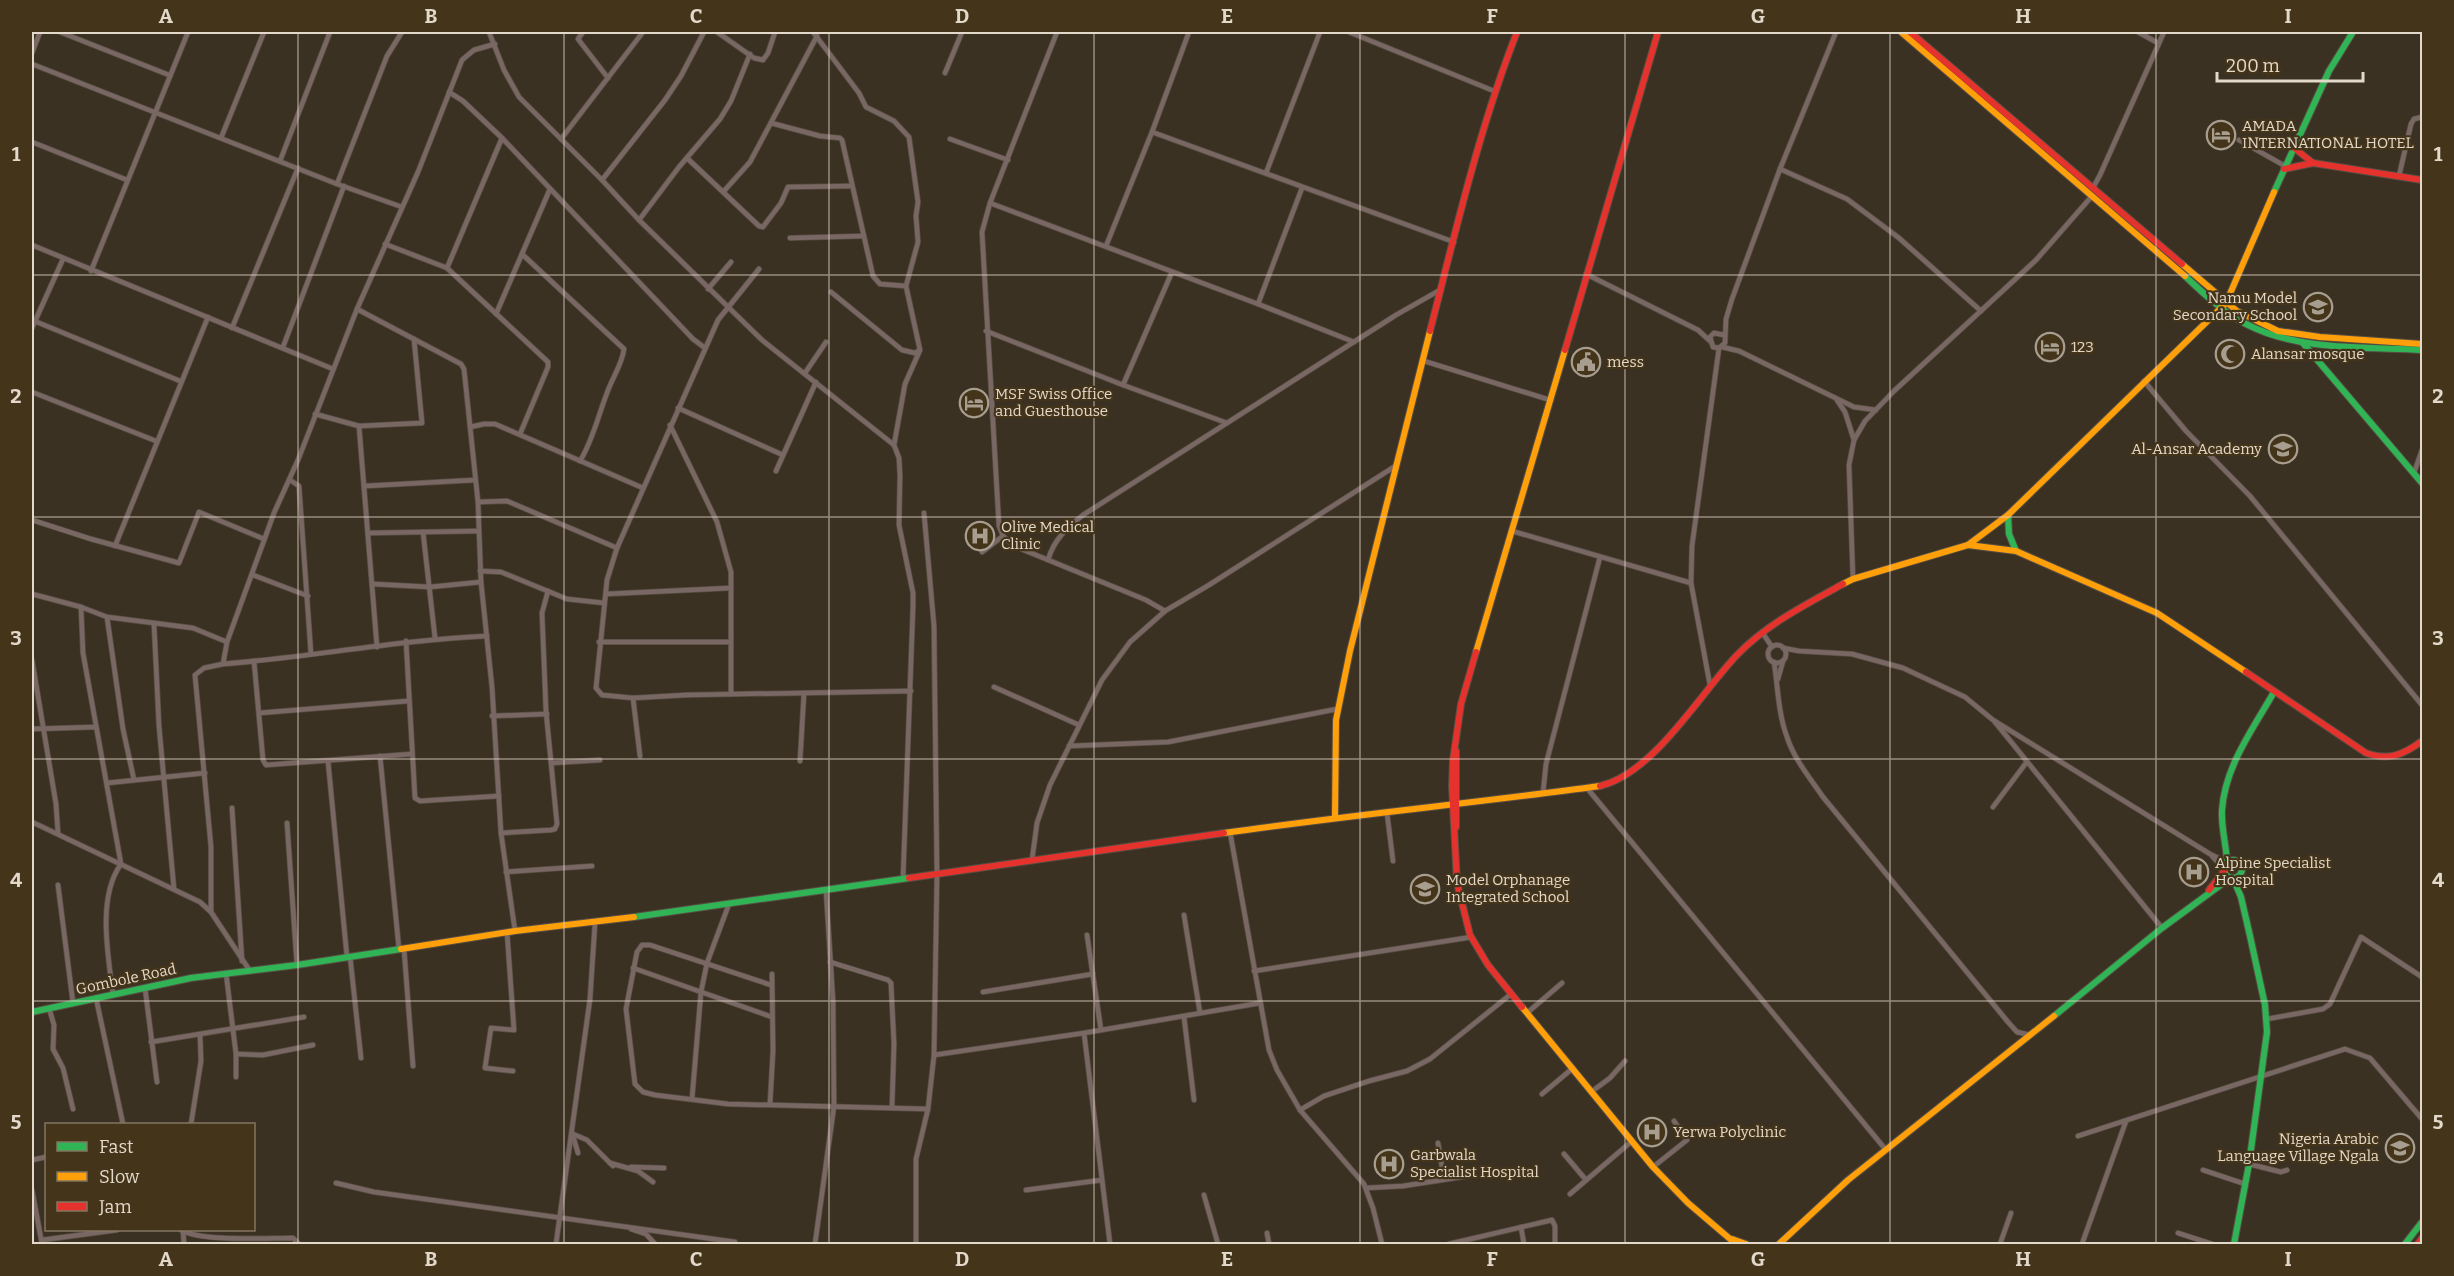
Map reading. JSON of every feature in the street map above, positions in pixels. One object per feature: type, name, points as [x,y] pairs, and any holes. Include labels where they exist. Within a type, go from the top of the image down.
[{"type":"street","points":[[32,53],[40,32]]},
{"type":"street","points":[[60,32],[169,75]]},
{"type":"street","points":[[91,271],[188,32]]},
{"type":"street","points":[[221,138],[264,32]]},
{"type":"street","points":[[280,161],[330,32]]},
{"type":"street","points":[[337,184],[387,56],[402,32]]},
{"type":"street","points":[[489,32],[504,70],[519,97],[639,220],[762,340],[894,445],[899,458],[899,525],[913,593],[903,879]]},
{"type":"street","points":[[575,32],[608,78]]},
{"type":"street","points":[[578,39],[582,32]]},
{"type":"street","points":[[561,139],[643,32]]},
{"type":"street","points":[[602,180],[665,100],[681,76],[704,32]]},
{"type":"street","points":[[717,32],[763,60],[768,54],[775,32]]},
{"type":"street","points":[[813,32],[859,93],[866,107],[894,121],[909,137],[918,202],[916,216],[918,242],[906,286],[920,350],[905,384],[894,445]]},
{"type":"street","points":[[945,73],[962,32]]},
{"type":"street","points":[[1057,32],[990,203],[982,232],[999,526],[1003,536],[1014,546],[1146,600],[1165,611]]},
{"type":"street","points":[[1106,246],[1189,32]]},
{"type":"street","points":[[1266,173],[1320,32]]},
{"type":"street","points":[[1350,32],[1494,91]]},
{"type":"street","points":[[1335,817],[1337,709],[1350,651],[1443,289],[1476,150],[1494,91],[1517,32]]},
{"type":"street","points":[[1658,32],[1461,704],[1453,760],[1457,883],[1472,937],[1488,965],[1653,1167],[1688,1203],[1736,1245]]},
{"type":"street","points":[[1710,341],[1726,319],[1780,169],[1836,32]]},
{"type":"street","points":[[1901,32],[2224,306],[2260,331],[2302,342],[2422,350]]},
{"type":"street","points":[[1910,32],[2094,186],[2100,195],[2224,306],[2278,331],[2320,337],[2422,345]]},
{"type":"street","points":[[2138,32],[2158,43]]},
{"type":"street","points":[[2094,186],[2164,32]]},
{"type":"street","points":[[1968,545],[2008,515],[2224,306],[2329,71],[2353,32]]},
{"type":"street","points":[[724,191],[750,162],[817,36]]},
{"type":"street","points":[[223,664],[227,642],[253,576],[264,539],[290,480],[357,309],[402,207],[462,60],[474,50],[495,44]]},
{"type":"street","points":[[639,220],[720,119],[731,101],[750,54]]},
{"type":"street","points":[[32,64],[337,184],[402,207]]},
{"type":"street","points":[[449,92],[463,101],[502,138],[693,339],[705,348]]},
{"type":"street","points":[[2399,176],[2411,124],[2414,119],[2422,117]]},
{"type":"street","points":[[771,123],[842,140],[875,281],[880,284],[906,286]]},
{"type":"street","points":[[1152,132],[1454,242]]},
{"type":"street","points":[[447,268],[502,138]]},
{"type":"street","points":[[950,139],[1008,160]]},
{"type":"street","points":[[2239,140],[2285,167],[2313,163],[2422,180]]},
{"type":"street","points":[[32,142],[127,180]]},
{"type":"street","points":[[2294,147],[2313,163]]},
{"type":"street","points":[[687,158],[759,226],[763,227],[781,203],[788,187],[852,186]]},
{"type":"street","points":[[232,328],[298,168]]},
{"type":"street","points":[[1780,169],[1847,199],[1899,238],[1981,311]]},
{"type":"street","points":[[283,347],[344,186]]},
{"type":"street","points":[[1258,304],[1302,188]]},
{"type":"street","points":[[496,314],[550,189]]},
{"type":"street","points":[[1853,579],[1848,465],[1854,440],[1876,410],[2036,260],[2092,196]]},
{"type":"street","points":[[990,203],[1354,342]]},
{"type":"street","points":[[790,238],[864,236]]},
{"type":"street","points":[[385,244],[447,268],[548,362],[548,367],[520,434]]},
{"type":"street","points":[[32,245],[333,369]]},
{"type":"street","points":[[522,254],[624,349],[588,449],[580,461]]},
{"type":"street","points":[[32,328],[33,320],[63,259]]},
{"type":"street","points":[[708,289],[731,262]]},
{"type":"street","points":[[759,269],[718,321],[617,548],[607,580],[596,688],[602,695],[633,698],[910,691]]},
{"type":"street","points":[[1123,385],[1172,272]]},
{"type":"street","points":[[1586,274],[1698,330],[1710,341],[1716,363]]},
{"type":"street","points":[[1048,560],[1051,548],[1064,531],[1083,515],[1354,342],[1443,289]]},
{"type":"street","points":[[831,292],[902,350],[915,353],[920,350]]},
{"type":"street","points":[[357,309],[461,364],[464,369],[478,502],[480,571],[492,687],[498,796],[511,932],[514,1030],[491,1028],[485,1068],[513,1071]]},
{"type":"street","points":[[115,546],[180,381],[208,317]]},
{"type":"street","points":[[1710,685],[1691,583],[1692,546],[1716,363],[1725,337],[1726,319]]},
{"type":"street","points":[[33,320],[180,381]]},
{"type":"street","points":[[1698,330],[1725,337],[1739,351]]},
{"type":"street","points":[[986,331],[1227,423]]},
{"type":"street","points":[[315,414],[359,426],[422,423],[414,339]]},
{"type":"street","points":[[805,373],[826,342]]},
{"type":"street","points":[[2302,342],[2422,483]]},
{"type":"street","points":[[1713,347],[1739,351],[1838,400],[1863,409],[1876,410]]},
{"type":"street","points":[[1424,361],[1550,400]]},
{"type":"street","points":[[2144,381],[2186,430],[2242,487],[2422,705]]},
{"type":"street","points":[[776,471],[816,382]]},
{"type":"street","points":[[32,392],[156,441]]},
{"type":"street","points":[[1838,400],[1845,412],[1854,440]]},
{"type":"street","points":[[678,408],[783,455]]},
{"type":"street","points":[[470,427],[484,423],[495,424],[643,488]]},
{"type":"street","points":[[670,425],[717,522],[731,572],[731,694]]},
{"type":"street","points":[[359,426],[377,647]]},
{"type":"street","points":[[2414,473],[2422,450]]},
{"type":"street","points":[[1032,860],[1037,823],[1050,785],[1102,680],[1130,642],[1165,611],[1397,465]]},
{"type":"street","points":[[290,480],[299,486],[311,654]]},
{"type":"street","points":[[364,486],[475,480]]},
{"type":"street","points":[[478,502],[507,501],[617,548]]},
{"type":"street","points":[[32,520],[179,563],[199,512],[264,539]]},
{"type":"street","points":[[916,1245],[915,1159],[927,1109],[934,1055],[937,875],[934,626],[924,513]]},
{"type":"street","points":[[2008,515],[2007,528],[2010,542],[2016,550]]},
{"type":"street","points":[[369,533],[479,531]]},
{"type":"street","points":[[1512,531],[1691,583]]},
{"type":"street","points":[[423,532],[435,639]]},
{"type":"street","points":[[982,552],[1003,536]]},
{"type":"street","points":[[1968,545],[2016,550],[2157,613],[2366,753],[2380,759],[2393,758],[2422,741]]},
{"type":"street","name":"Gombole Road","points":[[32,1012],[191,978],[297,965],[511,932],[595,923],[937,875],[1335,817],[1455,806],[1587,788],[1621,780],[1637,770],[1653,754],[1737,655],[1762,632],[1803,603],[1853,579],[1968,545]]},
{"type":"street","points":[[1544,793],[1546,764],[1600,557]]},
{"type":"street","points":[[480,571],[501,572],[567,599],[604,603]]},
{"type":"street","points":[[253,576],[308,596]]},
{"type":"street","points":[[373,584],[430,587],[481,582]]},
{"type":"street","points":[[606,594],[731,588]]},
{"type":"street","points":[[501,833],[555,829],[557,824],[547,714],[542,614],[548,591]]},
{"type":"street","points":[[32,594],[81,607],[107,617],[193,628],[227,642]]},
{"type":"street","points":[[81,607],[83,653],[121,864],[113,875],[107,900],[113,994]]},
{"type":"street","points":[[107,617],[123,729],[134,780]]},
{"type":"street","points":[[154,624],[163,776],[174,889]]},
{"type":"street","points":[[1762,632],[1772,647]]},
{"type":"street","points":[[211,912],[211,847],[195,675],[204,668],[223,664],[377,647],[406,641],[487,636]]},
{"type":"street","points":[[406,641],[415,798],[420,801],[498,796]]},
{"type":"street","points":[[599,642],[731,642]]},
{"type":"street","points":[[1772,647],[1778,645],[1799,651],[1852,654],[1903,668],[1965,697],[1993,720],[2210,854],[2225,866],[2241,897]]},
{"type":"street","points":[[1772,647],[1769,655],[1774,662],[1781,715],[1787,738],[1797,758],[1823,797],[2017,1032],[2019,1045]]},
{"type":"street","points":[[1777,681],[1784,659],[1783,648]]},
{"type":"street","points":[[1774,662],[1799,651]]},
{"type":"street","points":[[32,660],[56,804],[58,833]]},
{"type":"street","points":[[254,662],[263,760],[266,765],[412,754]]},
{"type":"street","points":[[994,687],[1079,725]]},
{"type":"street","points":[[2205,895],[2225,866],[2227,845],[2222,820],[2223,791],[2232,766],[2274,692]]},
{"type":"street","points":[[800,761],[804,693]]},
{"type":"street","points":[[633,698],[640,756]]},
{"type":"street","points":[[259,714],[408,701]]},
{"type":"street","points":[[1069,746],[1168,742],[1337,709]]},
{"type":"street","points":[[492,716],[547,714]]},
{"type":"street","points":[[1993,720],[2162,928]]},
{"type":"street","points":[[32,729],[96,727]]},
{"type":"street","points":[[380,756],[414,1066]]},
{"type":"street","points":[[551,763],[600,760]]},
{"type":"street","points":[[328,761],[361,1058]]},
{"type":"street","points":[[1993,807],[2026,763]]},
{"type":"street","points":[[107,783],[205,773]]},
{"type":"street","points":[[1587,788],[1886,1150]]},
{"type":"street","points":[[232,808],[242,962]]},
{"type":"street","points":[[1387,813],[1394,861]]},
{"type":"street","points":[[32,822],[200,902],[211,912],[250,971]]},
{"type":"street","points":[[287,824],[297,965]]},
{"type":"street","points":[[1230,832],[1269,1050],[1277,1070],[1300,1110],[1366,1188],[1383,1245]]},
{"type":"street","points":[[2227,845],[2241,864],[2241,897],[2267,1019],[2262,1076],[2234,1245]]},
{"type":"street","points":[[2225,866],[2238,861]]},
{"type":"street","points":[[506,872],[592,866]]},
{"type":"street","points":[[1779,1245],[1794,1229],[1886,1150],[2162,928],[2205,895],[2241,874]]},
{"type":"street","points":[[58,885],[73,1003]]},
{"type":"street","points":[[815,1245],[834,1106],[833,1001],[826,890]]},
{"type":"street","points":[[692,1099],[701,992],[707,963],[729,904]]},
{"type":"street","points":[[1184,915],[1200,1013]]},
{"type":"street","points":[[556,1245],[590,999],[595,923]]},
{"type":"street","points":[[1088,935],[1101,1030]]},
{"type":"street","points":[[1254,971],[1472,937]]},
{"type":"street","points":[[2267,1019],[2323,1009],[2330,1004],[2361,937],[2422,977]]},
{"type":"street","points":[[771,985],[650,945],[642,945],[637,952],[633,968],[626,1009],[635,1084],[643,1092],[728,1104],[927,1109]]},
{"type":"street","points":[[830,962],[888,980],[891,983],[894,1044],[892,1107]]},
{"type":"street","points":[[633,968],[772,1017]]},
{"type":"street","points":[[226,974],[236,1054],[236,1077]]},
{"type":"street","points":[[770,1104],[772,974]]},
{"type":"street","points":[[983,992],[1092,974]]},
{"type":"street","points":[[1527,1013],[1562,983]]},
{"type":"street","points":[[145,988],[158,1082]]},
{"type":"street","points":[[1300,1110],[1324,1096],[1407,1071],[1430,1059],[1511,994]]},
{"type":"street","points":[[96,998],[123,1123]]},
{"type":"street","points":[[934,1055],[1084,1034],[1260,1003]]},
{"type":"street","points":[[49,1008],[54,1025],[53,1049],[63,1068],[73,1109]]},
{"type":"street","points":[[151,1042],[304,1017]]},
{"type":"street","points":[[1184,1017],[1194,1100]]},
{"type":"street","points":[[2017,1032],[2030,1035]]},
{"type":"street","points":[[191,1123],[201,1061],[200,1034]]},
{"type":"street","points":[[1084,1034],[1110,1245]]},
{"type":"street","points":[[236,1054],[264,1055],[313,1045]]},
{"type":"street","points":[[2078,1136],[2345,1049],[2370,1058],[2422,1119]]},
{"type":"street","points":[[1591,1092],[1610,1078],[1625,1061]]},
{"type":"street","points":[[1542,1094],[1573,1068]]},
{"type":"street","points":[[1653,1167],[1687,1140],[1674,1121]]},
{"type":"street","points":[[2082,1245],[2126,1121]]},
{"type":"street","points":[[573,1134],[578,1153]]},
{"type":"street","points":[[573,1134],[587,1140],[611,1165],[664,1168]]},
{"type":"street","points":[[1570,1194],[1632,1141]]},
{"type":"street","points":[[1438,1143],[1444,1179]]},
{"type":"street","points":[[1564,1154],[1586,1180]]},
{"type":"street","points":[[2249,1164],[2281,1172],[2287,1170]]},
{"type":"street","points":[[625,1167],[646,1175],[653,1182]]},
{"type":"street","points":[[2203,1170],[2245,1184]]},
{"type":"street","points":[[1366,1188],[1403,1186],[1468,1176]]},
{"type":"street","points":[[1026,1190],[1102,1180]]},
{"type":"street","points":[[336,1183],[374,1192],[735,1242]]},
{"type":"street","points":[[32,1190],[42,1242],[85,1232],[101,1231]]},
{"type":"street","points":[[1204,1195],[1218,1245]]},
{"type":"street","points":[[2000,1245],[2011,1213]]},
{"type":"street","points":[[1449,1245],[1554,1221],[1555,1245]]},
{"type":"street","points":[[2405,1245],[2422,1221]]},
{"type":"street","points":[[623,1226],[646,1234],[655,1245]]},
{"type":"street","points":[[1521,1227],[1524,1245]]},
{"type":"street","points":[[1788,1242],[1794,1229]]},
{"type":"street","points":[[189,1231],[248,1239],[293,1238],[299,1245]]},
{"type":"street","points":[[1267,1233],[1269,1245]]},
{"type":"street","points":[[2178,1233],[2212,1245]]},
{"type":"street","points":[[1726,1237],[1746,1245]]},
{"type":"street","points":[[2418,1245],[2422,1238]]},
{"type":"traffic: fast","points":[[2274,192],[2329,71],[2353,32]]},
{"type":"traffic: fast","points":[[2185,276],[2229,314],[2266,333],[2287,339],[2332,346],[2422,350]]},
{"type":"traffic: fast","points":[[2302,342],[2422,483]]},
{"type":"traffic: fast","points":[[2008,515],[2009,534],[2016,551]]},
{"type":"traffic: fast","points":[[2227,861],[2222,810],[2228,778],[2241,748],[2274,692]]},
{"type":"traffic: fast","points":[[2229,860],[2237,860],[2242,865],[2242,869],[2240,876],[2229,878],[2224,873],[2224,865],[2229,860]]},
{"type":"traffic: fast","points":[[634,917],[909,878]]},
{"type":"traffic: fast","points":[[2054,1016],[2162,928],[2230,878]]},
{"type":"traffic: fast","points":[[2233,878],[2241,897],[2250,936],[2265,1005],[2267,1032],[2249,1164],[2234,1244]]},
{"type":"traffic: fast","points":[[32,1012],[191,978],[401,949]]},
{"type":"traffic: fast","points":[[2405,1244],[2422,1222]]},
{"type":"traffic: slow","points":[[1901,32],[2185,276]]},
{"type":"traffic: slow","points":[[1968,545],[2008,515],[2226,303],[2274,192]]},
{"type":"traffic: slow","points":[[2182,264],[2237,311],[2278,331],[2320,337],[2422,344]]},
{"type":"traffic: slow","points":[[1335,817],[1336,720],[1350,651],[1430,331]]},
{"type":"traffic: slow","points":[[1476,652],[1565,350]]},
{"type":"traffic: slow","points":[[1843,584],[1968,545],[2016,551],[2157,613],[2246,672]]},
{"type":"traffic: slow","points":[[1224,833],[1600,786]]},
{"type":"traffic: slow","points":[[401,949],[515,931],[634,917]]},
{"type":"traffic: slow","points":[[1522,1007],[1653,1167],[1688,1203],[1736,1244]]},
{"type":"traffic: slow","points":[[1779,1244],[1848,1180],[2054,1016]]},
{"type":"traffic: slow","points":[[1732,1239],[1746,1244]]},
{"type":"traffic: jam","points":[[1430,331],[1491,105],[1517,32]]},
{"type":"traffic: jam","points":[[1565,350],[1658,32]]},
{"type":"traffic: jam","points":[[1910,32],[2182,264]]},
{"type":"traffic: jam","points":[[2293,147],[2313,163]]},
{"type":"traffic: jam","points":[[2284,169],[2313,163],[2422,180]]},
{"type":"traffic: jam","points":[[1600,786],[1620,778],[1639,766],[1675,731],[1737,655],[1761,634],[1787,616],[1843,584]]},
{"type":"traffic: jam","points":[[1476,652],[1461,704],[1453,760],[1452,786],[1457,883],[1470,935],[1488,965],[1522,1007]]},
{"type":"traffic: jam","points":[[2246,672],[2366,753],[2382,756],[2395,755],[2422,741]]},
{"type":"traffic: jam","points":[[1456,751],[1456,827]]},
{"type":"traffic: jam","points":[[909,878],[1224,833]]},
{"type":"traffic: jam","points":[[2209,890],[2224,871]]},
{"type":"traffic: jam","points":[[2418,1244],[2422,1238]]},
{"type":"place","name":"AMADA INTERNATIONAL HOTEL","points":[[2221,135]]},
{"type":"place","name":"Namu Model Secondary School","points":[[2318,307]]},
{"type":"place","name":"123","points":[[2050,347]]},
{"type":"place","name":"Alansar mosque","points":[[2230,354]]},
{"type":"place","name":"mess","points":[[1586,362]]},
{"type":"place","name":"MSF Swiss Office and Guesthouse","points":[[974,403]]},
{"type":"place","name":"Al-Ansar Academy","points":[[2283,449]]},
{"type":"place","name":"Olive Medical Clinic","points":[[980,536]]},
{"type":"place","name":"Alpine Specialist Hospital","points":[[2194,872]]},
{"type":"place","name":"Model Orphanage Integrated School","points":[[1425,889]]},
{"type":"place","name":"Yerwa Polyclinic","points":[[1652,1132]]},
{"type":"place","name":"Nigeria Arabic Language Village Ngala","points":[[2400,1148]]},
{"type":"place","name":"Garbwala Specialist Hospital","points":[[1389,1164]]}]
